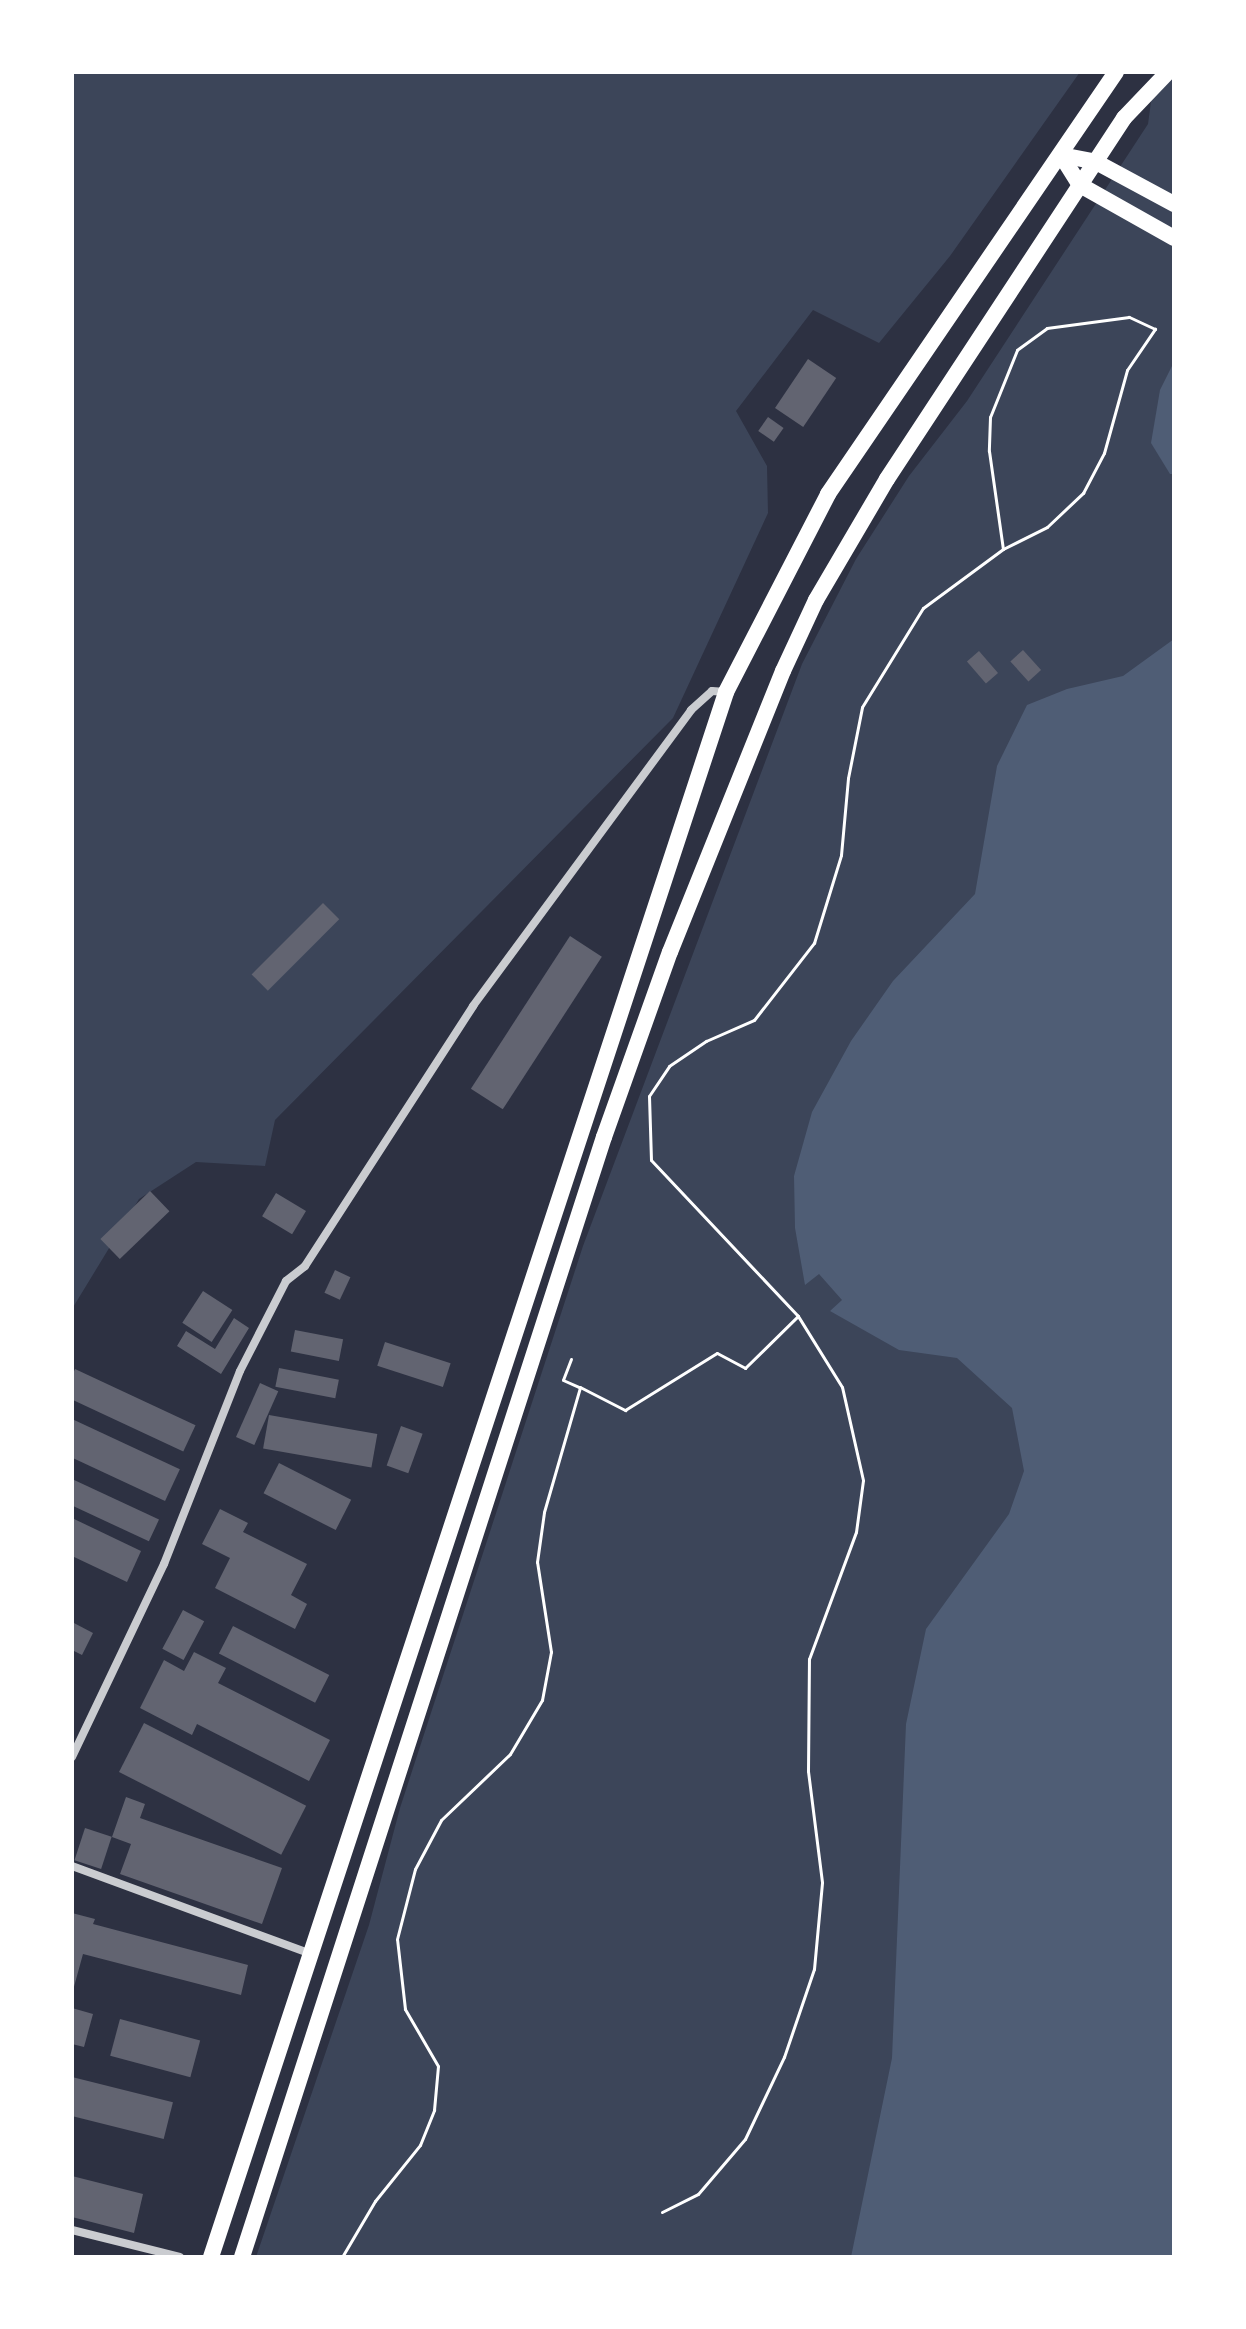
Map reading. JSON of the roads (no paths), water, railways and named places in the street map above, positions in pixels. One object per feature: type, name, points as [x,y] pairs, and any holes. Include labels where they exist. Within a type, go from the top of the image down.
[{"type":"main road","points":[[211,2257],[726,692],[828,494],[1116,72]]},
{"type":"main road","points":[[242,2257],[604,1137],[745,761],[809,614],[851,537],[1124,118],[1168,72]]},
{"type":"main road","points":[[1061,155],[1096,162],[1174,204]]},
{"type":"main road","points":[[1061,155],[1080,185],[1174,238]]},
{"type":"street","points":[[72,1757],[164,1564],[240,1371],[286,1281],[305,1266],[473,1006],[691,710],[712,691],[726,692]]},
{"type":"street","points":[[72,1866],[312,1955]]},
{"type":"street","points":[[72,2230],[180,2257]]}]
